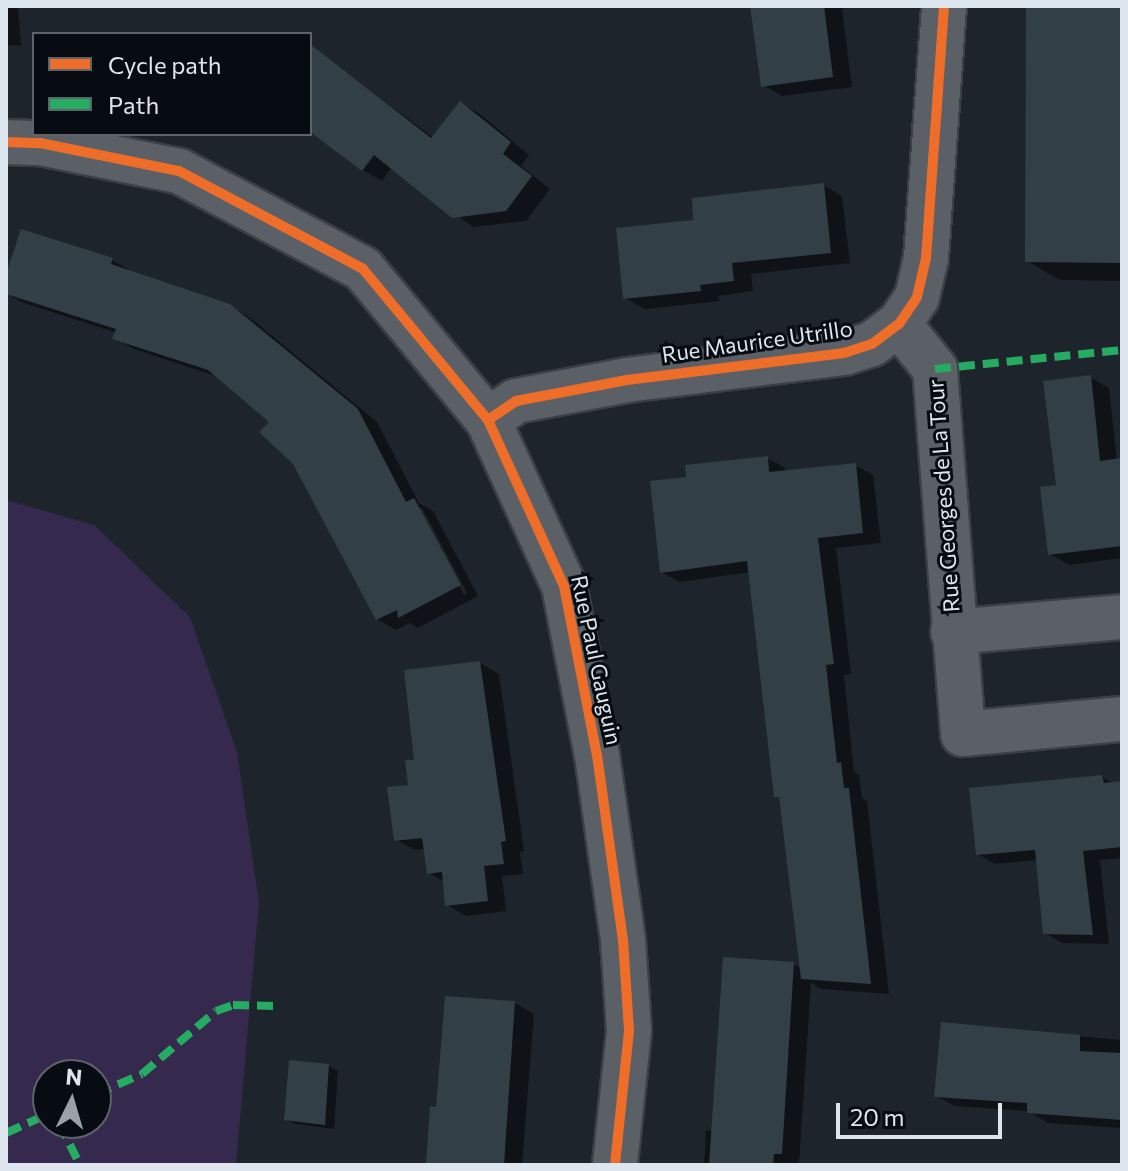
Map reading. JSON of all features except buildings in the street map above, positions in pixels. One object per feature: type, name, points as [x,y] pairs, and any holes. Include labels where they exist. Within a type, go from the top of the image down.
[{"type":"street","name":"Rue Maurice Utrillo","points":[[488,420],[516,401],[613,382],[844,353],[872,344],[899,324],[917,297],[926,258],[944,6]]},
{"type":"street","name":"Rue Paul Gauguin","points":[[6,142],[40,143],[179,171],[363,269],[488,420],[564,586],[597,755],[623,940],[629,1031],[615,1165]]},
{"type":"street","name":"Rue Georges de La Tour","points":[[899,324],[935,369],[963,734],[1122,719]]},
{"type":"street","name":"Rue Georges de La Tour","points":[[953,632],[1122,617]]},
{"type":"shaded area","points":[[6,500],[94,525],[190,617],[237,752],[259,902],[236,1165],[6,1165]]},
{"type":"marked path","points":[[935,369],[1122,350]]},
{"type":"marked path","points":[[112,1087],[142,1074],[216,1011],[233,1005],[277,1006]]},
{"type":"marked path","points":[[6,1133],[32,1121]]},
{"type":"marked path","points":[[67,1139],[80,1165]]},
{"type":"cycle path","points":[[488,420],[516,401],[627,380],[844,353],[872,344],[899,324],[917,297],[926,258],[944,6]]},
{"type":"cycle path","points":[[6,142],[40,143],[179,171],[363,269],[488,420],[564,586],[597,755],[623,940],[629,1031],[615,1165]]}]
